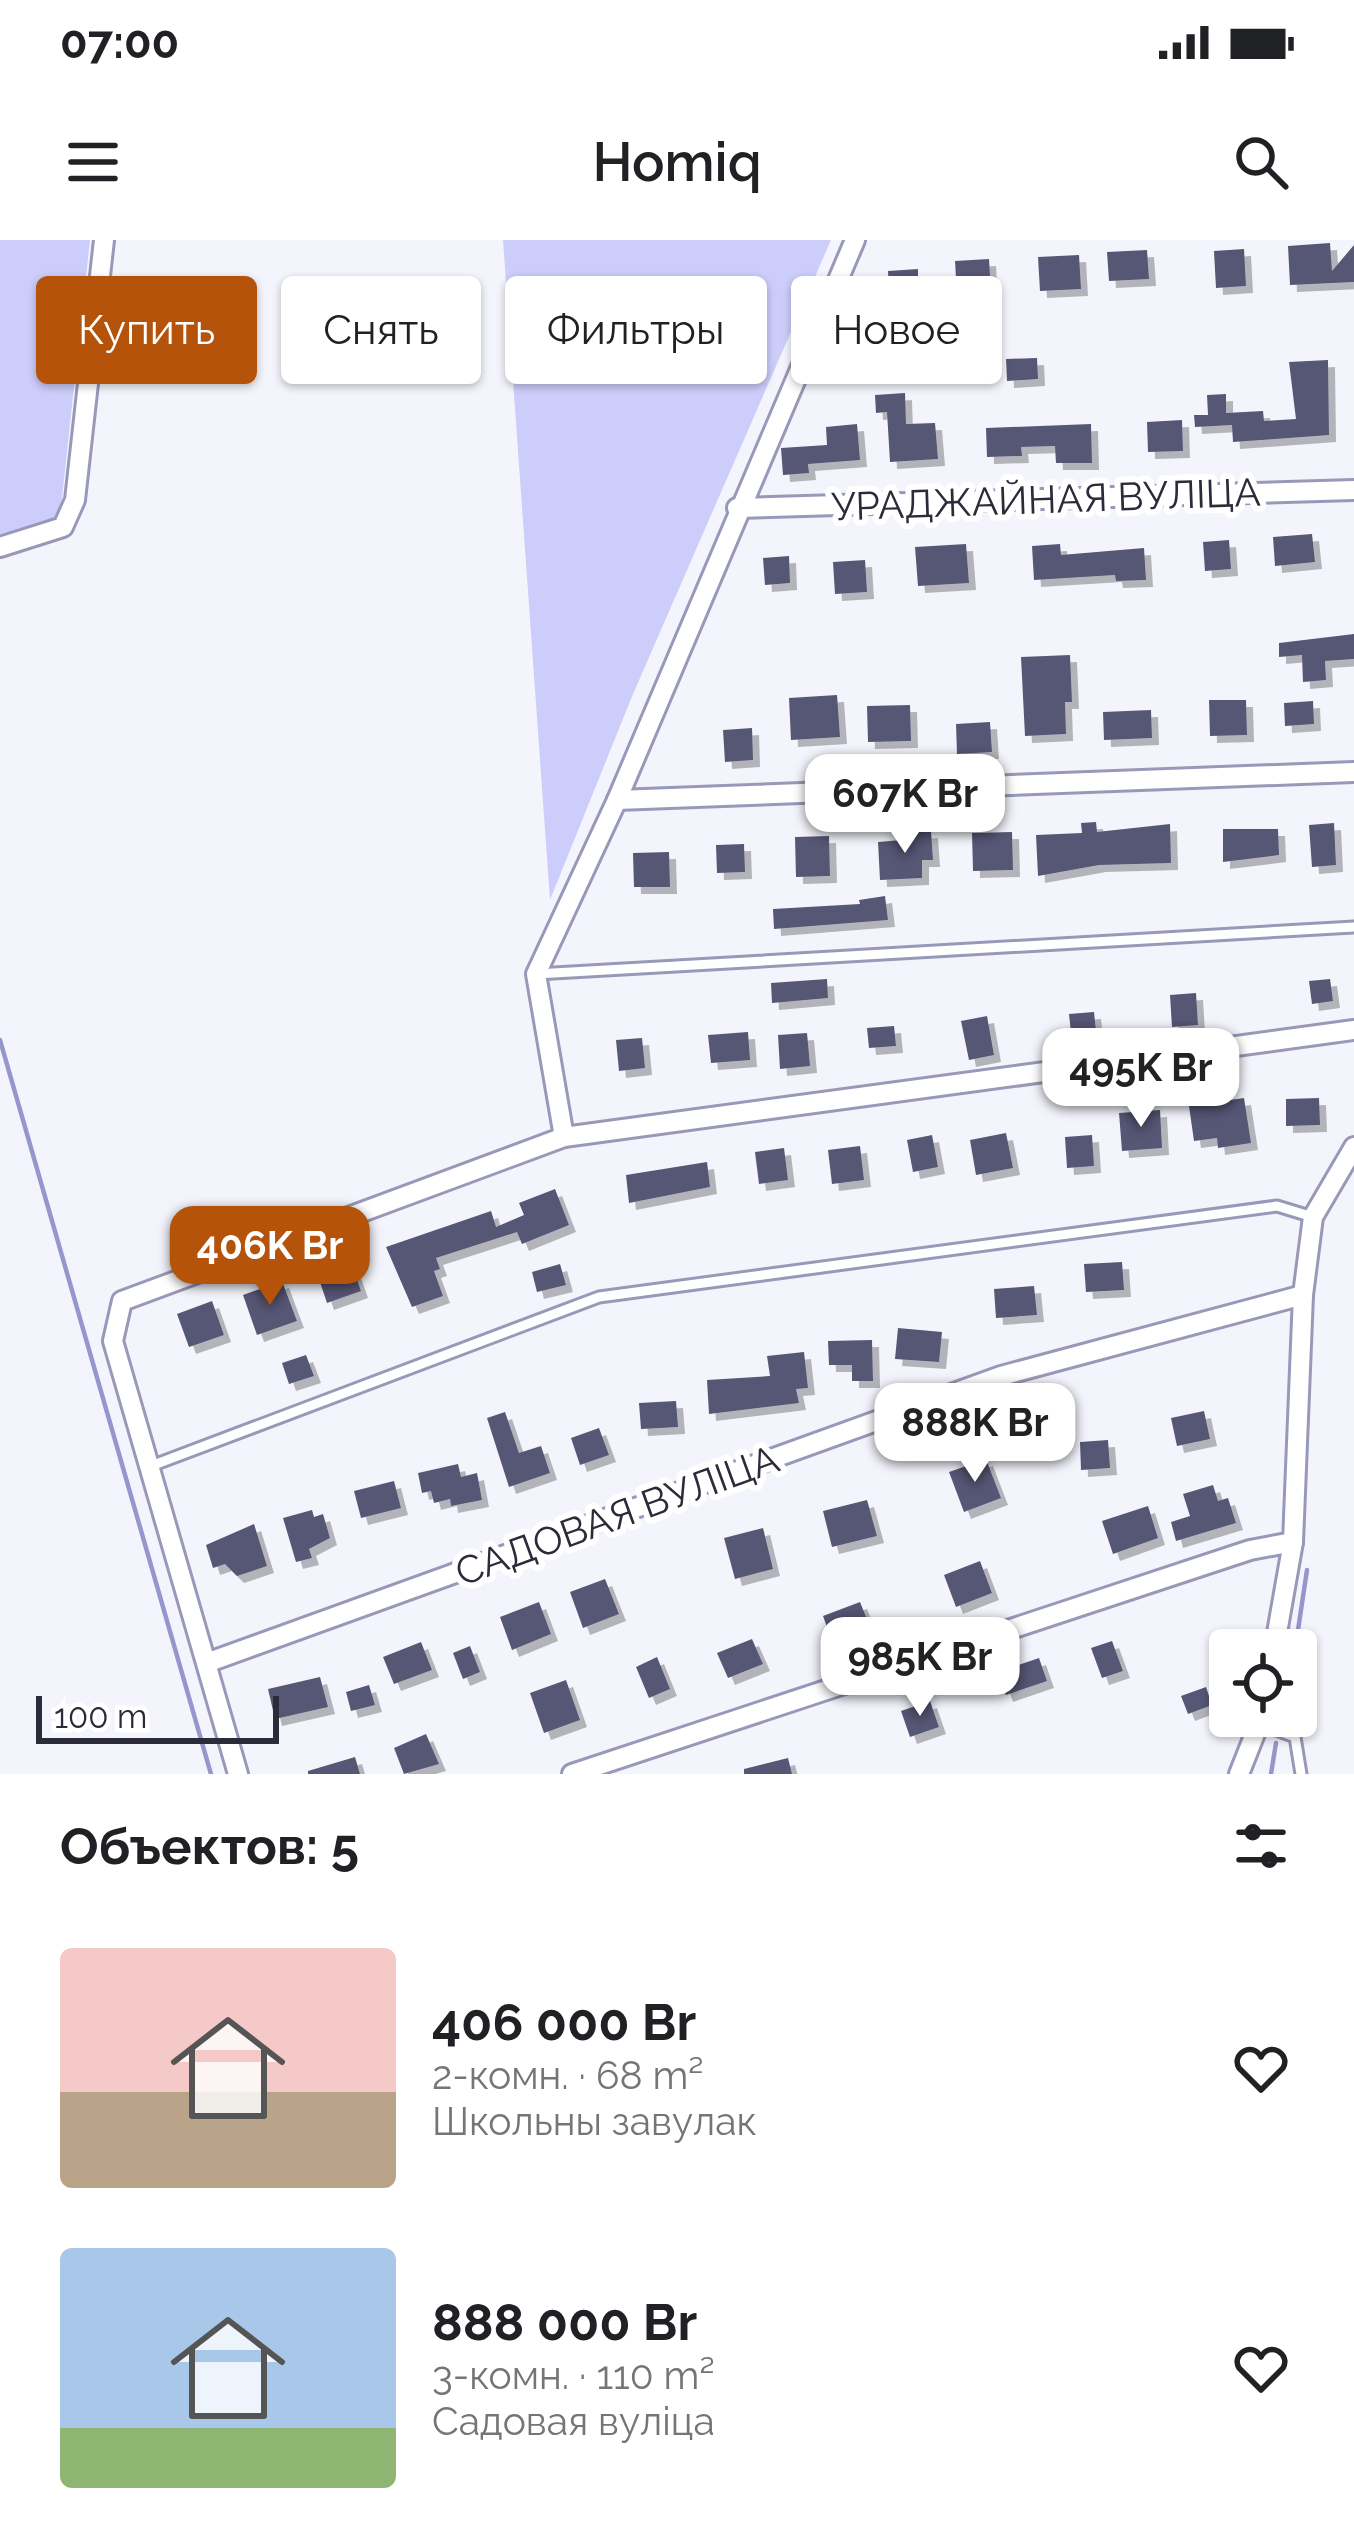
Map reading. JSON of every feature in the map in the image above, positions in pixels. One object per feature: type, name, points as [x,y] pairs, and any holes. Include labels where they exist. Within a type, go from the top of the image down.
[{"type":"street","points":[[0,547],[63,527],[74,500],[104,240]]},
{"type":"street","points":[[564,1137],[536,974],[617,800],[737,508],[855,240]]},
{"type":"street","name":"УРАДЖАЙНАЯ ВУЛІЦА","points":[[737,508],[1354,490]]},
{"type":"street","points":[[617,800],[1354,772]]},
{"type":"street","points":[[238,1774],[113,1341],[122,1301],[564,1137],[1354,1030]]},
{"type":"street","points":[[1278,1629],[1293,1543],[1304,1295],[1313,1217],[1354,1147]]},
{"type":"street","name":"САДОВАЯ ВУЛІЦА","points":[[209,1662],[1001,1376],[1304,1295]]},
{"type":"street","points":[[572,1774],[1250,1550],[1293,1543]]},
{"type":"street","points":[[1239,1774],[1254,1737]]},
{"type":"lane","points":[[536,974],[1354,927]]},
{"type":"lane","points":[[150,1466],[599,1297],[1277,1206],[1313,1217]]},
{"type":"lane","points":[[1295,1737],[1300,1774]]},
{"type":"shaded area","points":[[0,240],[90,240],[86,276],[36,276],[36,384],[74,384],[60,516],[0,536]]},
{"type":"shaded area","points":[[503,240],[831,240],[815,276],[791,276],[791,332],[633,694],[550,900],[513,384],[767,384],[767,276],[506,276]]},
{"type":"building","points":[[1330,243],[1332,271],[1354,245],[1354,282],[1290,285],[1288,246]]},
{"type":"building","points":[[1244,249],[1246,286],[1216,288],[1214,251]]},
{"type":"building","points":[[1147,250],[1149,279],[1109,281],[1107,252]]},
{"type":"building","points":[[1079,255],[1081,289],[1040,291],[1038,257]]},
{"type":"building","points":[[989,259],[990,276],[956,276],[955,261]]},
{"type":"building","points":[[918,269],[918,276],[888,276],[888,271]]},
{"type":"building","points":[[1037,358],[1038,379],[1007,381],[1006,359]]},
{"type":"building","points":[[1328,360],[1329,435],[1233,442],[1232,425],[1195,427],[1194,415],[1208,415],[1207,395],[1226,394],[1226,413],[1263,411],[1264,421],[1296,419],[1289,362]]},
{"type":"building","points":[[905,393],[906,424],[935,423],[938,459],[890,462],[887,412],[876,413],[875,395]]},
{"type":"building","points":[[1182,420],[1183,451],[1148,452],[1147,422]]},
{"type":"building","points":[[857,424],[860,460],[808,464],[809,473],[783,475],[781,448],[827,445],[826,427]]},
{"type":"building","points":[[1091,424],[1092,463],[1056,463],[1055,446],[1021,447],[1022,456],[987,457],[986,428]]},
{"type":"building","points":[[1312,534],[1315,562],[1275,566],[1273,537]]},
{"type":"building","points":[[1229,540],[1231,569],[1205,571],[1203,542]]},
{"type":"building","points":[[966,544],[969,583],[918,586],[915,547]]},
{"type":"building","points":[[1060,544],[1061,555],[1144,548],[1146,580],[1116,581],[1115,575],[1034,580],[1032,546]]},
{"type":"building","points":[[789,556],[790,583],[765,585],[763,558]]},
{"type":"building","points":[[865,560],[867,592],[835,594],[833,562]]},
{"type":"building","points":[[1354,634],[1354,659],[1325,661],[1326,680],[1303,682],[1302,655],[1279,657],[1279,643]]},
{"type":"building","points":[[1070,655],[1072,702],[1065,702],[1066,734],[1025,736],[1021,657]]},
{"type":"building","points":[[837,695],[840,737],[791,740],[789,698]]},
{"type":"building","points":[[1209,700],[1246,700],[1247,735],[1210,736]]},
{"type":"building","points":[[1313,701],[1314,724],[1285,726],[1284,703]]},
{"type":"building","points":[[910,705],[911,741],[868,742],[867,706]]},
{"type":"building","points":[[1151,710],[1152,738],[1104,740],[1103,712]]},
{"type":"building","points":[[990,722],[992,752],[957,754],[956,724]]},
{"type":"building","points":[[752,728],[753,760],[725,762],[723,730]]},
{"type":"building","points":[[1096,822],[1097,832],[1170,824],[1171,863],[1099,865],[1038,876],[1036,835],[1082,833],[1081,823]]},
{"type":"building","points":[[1334,823],[1336,865],[1312,867],[1309,825]]},
{"type":"building","points":[[1223,829],[1278,829],[1279,855],[1223,862]]},
{"type":"building","points":[[931,831],[933,860],[922,860],[922,878],[880,880],[878,842],[902,840],[901,833]]},
{"type":"building","points":[[1012,832],[1013,870],[973,871],[972,833]]},
{"type":"building","points":[[829,836],[830,876],[796,877],[795,837]]},
{"type":"building","points":[[744,844],[745,872],[717,873],[716,845]]},
{"type":"building","points":[[669,852],[670,887],[634,887],[633,853]]},
{"type":"building","points":[[885,896],[888,920],[774,929],[773,909],[860,904],[859,900]]},
{"type":"building","points":[[827,979],[828,998],[772,1003],[771,983]]},
{"type":"building","points":[[1330,979],[1333,1001],[1312,1004],[1309,981]]},
{"type":"building","points":[[1196,993],[1198,1025],[1172,1027],[1170,995]]},
{"type":"building","points":[[1094,1012],[1097,1041],[1072,1043],[1069,1014]]},
{"type":"building","points":[[987,1016],[994,1055],[969,1060],[961,1021]]},
{"type":"building","points":[[894,1026],[896,1046],[869,1048],[867,1028]]},
{"type":"building","points":[[748,1032],[750,1060],[711,1063],[708,1035]]},
{"type":"building","points":[[807,1033],[810,1066],[780,1069],[778,1035]]},
{"type":"building","points":[[642,1038],[645,1068],[619,1071],[616,1040]]},
{"type":"building","points":[[1244,1098],[1251,1143],[1218,1148],[1217,1138],[1194,1141],[1189,1106]]},
{"type":"building","points":[[1319,1098],[1320,1125],[1286,1126],[1286,1099]]},
{"type":"building","points":[[1160,1110],[1162,1148],[1122,1151],[1119,1113]]},
{"type":"building","points":[[1006,1133],[1013,1168],[976,1175],[970,1140]]},
{"type":"building","points":[[932,1135],[938,1167],[913,1172],[907,1140]]},
{"type":"building","points":[[1092,1135],[1094,1166],[1067,1168],[1065,1137]]},
{"type":"building","points":[[860,1146],[864,1180],[832,1184],[828,1150]]},
{"type":"building","points":[[784,1148],[788,1180],[759,1184],[755,1152]]},
{"type":"building","points":[[707,1162],[710,1187],[629,1203],[626,1175]]},
{"type":"building","points":[[555,1189],[569,1225],[522,1244],[517,1232],[436,1258],[440,1269],[434,1271],[443,1296],[412,1307],[386,1247],[491,1211],[496,1227],[524,1215],[519,1203]]},
{"type":"building","points":[[1122,1262],[1124,1290],[1086,1292],[1084,1264]]},
{"type":"building","points":[[560,1264],[566,1285],[537,1292],[532,1272]]},
{"type":"building","points":[[352,1265],[361,1291],[327,1303],[318,1276]]},
{"type":"building","points":[[282,1281],[297,1321],[257,1335],[243,1295]]},
{"type":"building","points":[[1034,1286],[1037,1315],[996,1318],[994,1289]]},
{"type":"building","points":[[212,1301],[224,1335],[189,1347],[177,1314]]},
{"type":"building","points":[[898,1328],[942,1332],[939,1362],[895,1359]]},
{"type":"building","points":[[872,1340],[873,1381],[852,1381],[852,1365],[829,1365],[828,1341]]},
{"type":"building","points":[[804,1352],[808,1388],[796,1389],[799,1403],[709,1414],[707,1380],[770,1376],[767,1356]]},
{"type":"building","points":[[306,1355],[314,1376],[289,1384],[282,1363]]},
{"type":"building","points":[[676,1401],[678,1427],[641,1429],[639,1403]]},
{"type":"building","points":[[1204,1411],[1210,1439],[1177,1446],[1171,1418]]},
{"type":"building","points":[[505,1412],[519,1453],[541,1446],[550,1473],[509,1487],[487,1418]]},
{"type":"building","points":[[599,1428],[609,1455],[580,1465],[571,1438]]},
{"type":"building","points":[[1108,1440],[1110,1468],[1081,1470],[1080,1442]]},
{"type":"building","points":[[986,1459],[1001,1498],[964,1512],[949,1472]]},
{"type":"building","points":[[458,1464],[461,1477],[477,1473],[482,1500],[451,1506],[450,1499],[434,1503],[431,1491],[422,1493],[418,1473]]},
{"type":"building","points":[[394,1481],[401,1508],[361,1518],[354,1491]]},
{"type":"building","points":[[1213,1485],[1218,1501],[1228,1498],[1236,1523],[1176,1541],[1171,1522],[1190,1516],[1183,1494]]},
{"type":"building","points":[[867,1500],[877,1536],[832,1547],[823,1511]]},
{"type":"building","points":[[1148,1506],[1158,1538],[1113,1554],[1102,1521]]},
{"type":"building","points":[[312,1510],[314,1517],[323,1514],[330,1538],[309,1549],[312,1558],[296,1562],[283,1518]]},
{"type":"building","points":[[254,1524],[267,1566],[237,1576],[225,1564],[213,1568],[206,1545]]},
{"type":"building","points":[[763,1528],[773,1569],[735,1579],[724,1538]]},
{"type":"building","points":[[980,1561],[992,1593],[956,1607],[944,1575]]},
{"type":"building","points":[[605,1579],[619,1614],[583,1628],[570,1592]]},
{"type":"building","points":[[539,1602],[551,1634],[512,1650],[500,1617]]},
{"type":"building","points":[[860,1602],[873,1634],[835,1649],[823,1616]]},
{"type":"building","points":[[752,1639],[763,1664],[728,1678],[717,1653]]},
{"type":"building","points":[[1112,1641],[1123,1671],[1102,1678],[1091,1648]]},
{"type":"building","points":[[421,1642],[432,1670],[394,1684],[383,1657]]},
{"type":"building","points":[[470,1646],[480,1672],[463,1679],[453,1653]]},
{"type":"building","points":[[657,1657],[670,1689],[649,1698],[636,1667]]},
{"type":"building","points":[[1039,1658],[1047,1681],[1006,1695],[998,1672]]},
{"type":"building","points":[[320,1677],[328,1707],[275,1719],[268,1689]]},
{"type":"building","points":[[566,1680],[580,1720],[544,1733],[530,1693]]},
{"type":"building","points":[[369,1685],[375,1705],[351,1711],[346,1692]]},
{"type":"building","points":[[1206,1687],[1209,1706],[1188,1714],[1181,1696]]},
{"type":"building","points":[[930,1701],[939,1727],[910,1737],[901,1711]]},
{"type":"building","points":[[426,1734],[439,1764],[404,1774],[394,1748]]},
{"type":"building","points":[[355,1757],[360,1774],[308,1774],[308,1771]]},
{"type":"building","points":[[788,1758],[792,1774],[744,1774],[744,1769]]},
{"type":"waterway","points":[[0,1040],[211,1774]]},
{"type":"waterway","points":[[1298,1629],[1307,1570]]},
{"type":"waterway","points":[[1271,1774],[1276,1743]]}]
